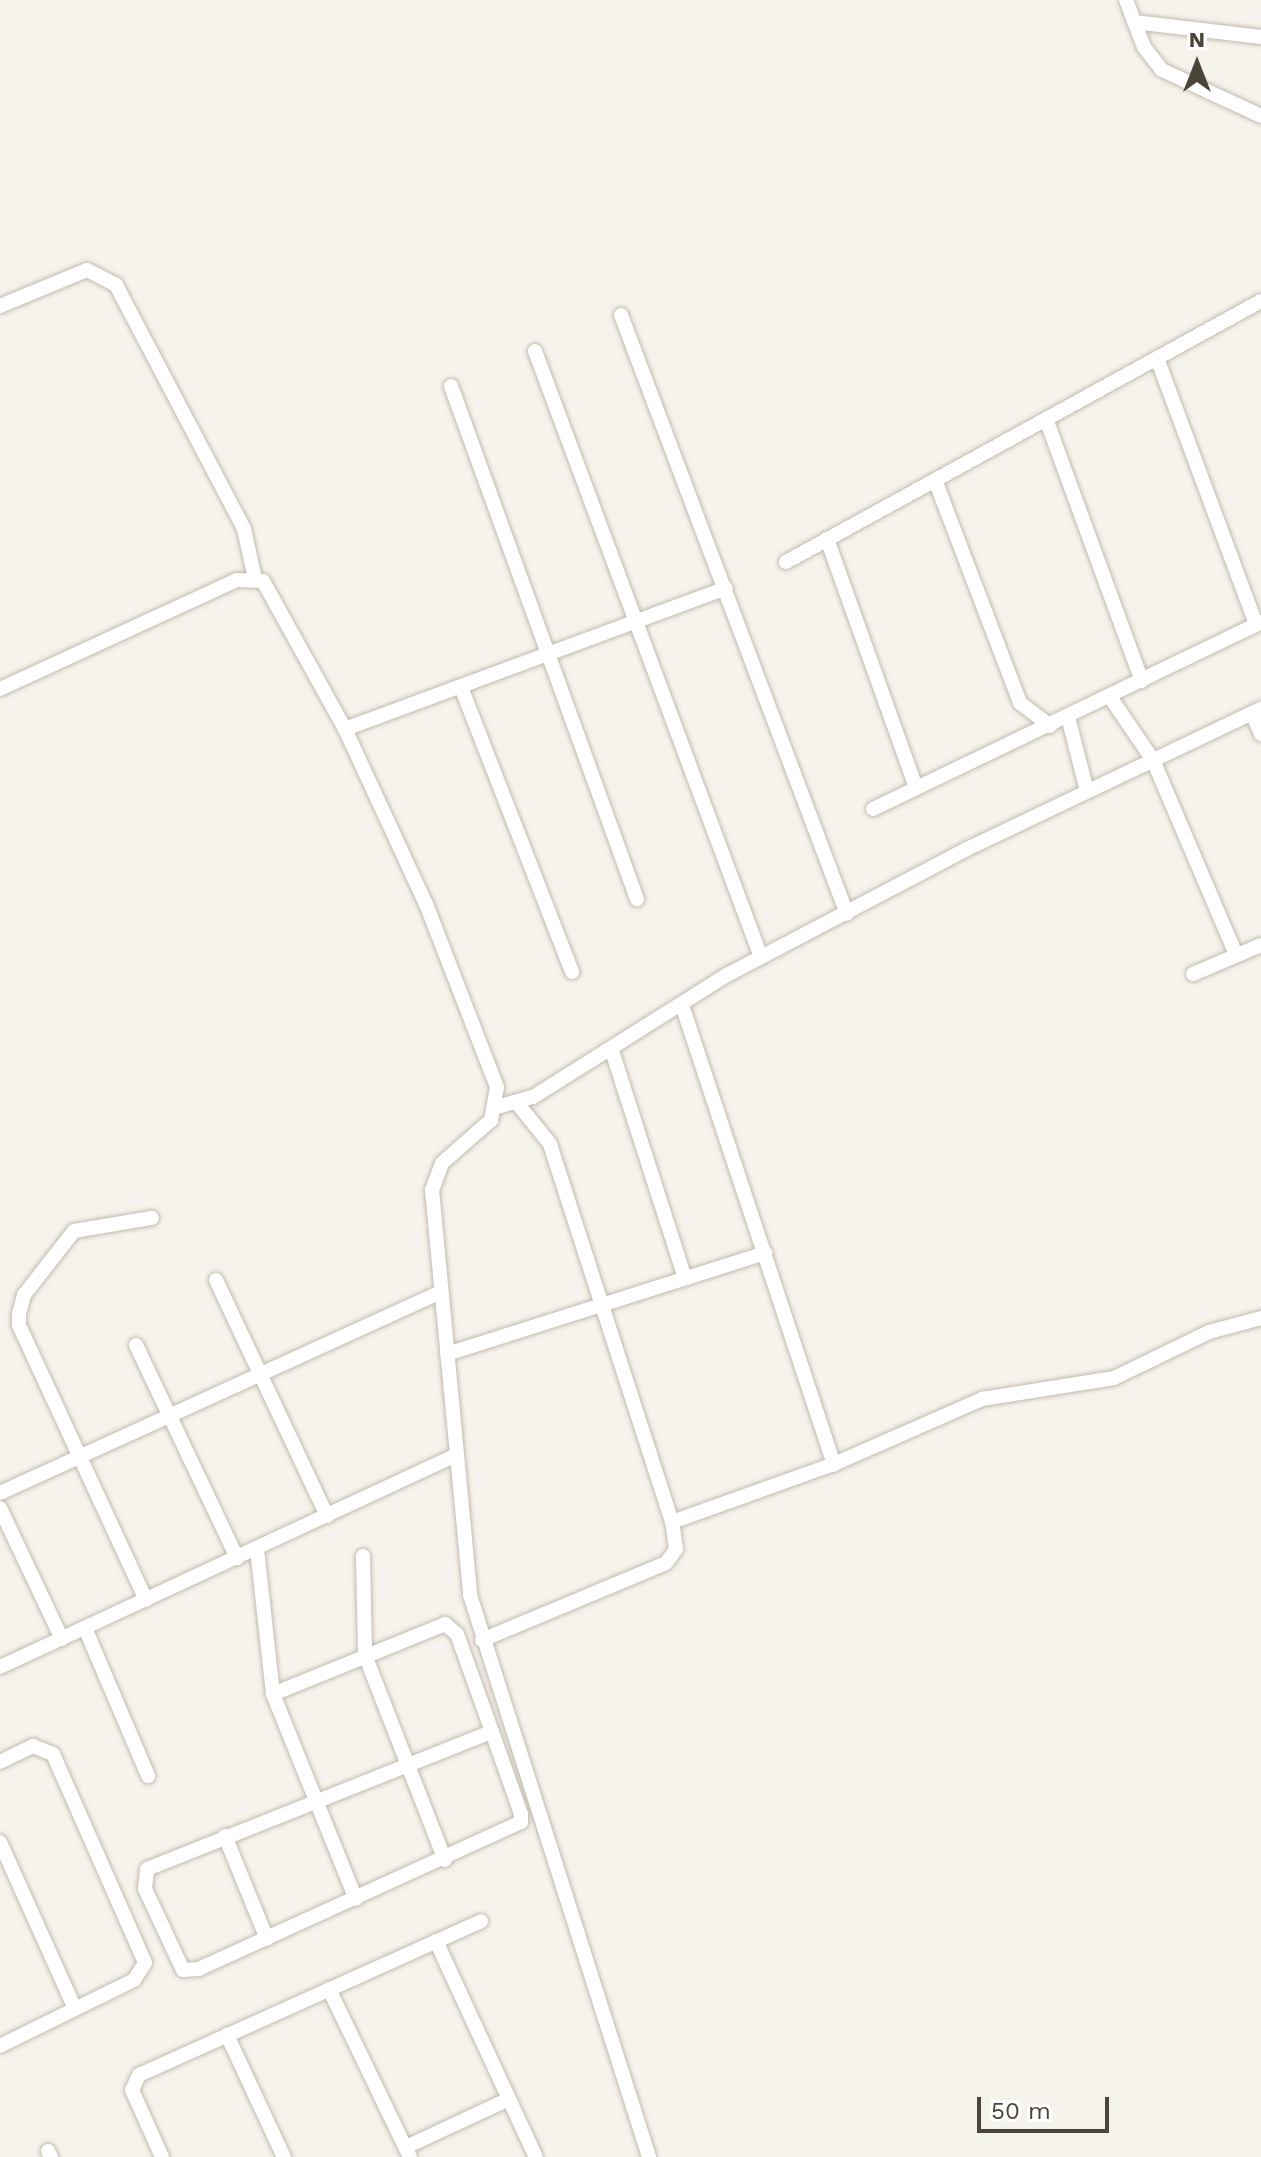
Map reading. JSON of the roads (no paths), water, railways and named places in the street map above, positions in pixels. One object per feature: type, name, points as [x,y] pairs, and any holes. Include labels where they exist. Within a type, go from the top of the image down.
[{"type":"street","points":[[1126,0],[1144,47],[1162,70],[1261,116]]},
{"type":"street","points":[[1134,22],[1261,37]]},
{"type":"street","points":[[0,306],[87,270],[116,285],[244,529],[255,579]]},
{"type":"street","points":[[786,562],[1261,301]]},
{"type":"street","points":[[621,315],[847,914]]},
{"type":"street","points":[[535,351],[761,957]]},
{"type":"street","points":[[873,809],[1259,623],[1157,358]]},
{"type":"street","points":[[451,386],[637,899]]},
{"type":"street","points":[[1046,419],[1142,681]]},
{"type":"street","points":[[935,480],[1020,703],[1050,726]]},
{"type":"street","points":[[827,539],[916,788]]},
{"type":"street","points":[[0,689],[237,580],[255,579],[270,587],[345,729],[426,904],[497,1087],[497,1107],[491,1120],[442,1163],[433,1179],[470,1595],[649,2157]]},
{"type":"street","points":[[345,729],[726,588]]},
{"type":"street","points":[[461,687],[572,972]]},
{"type":"street","points":[[1110,697],[1153,760],[1236,955]]},
{"type":"street","points":[[497,1107],[517,1103],[612,1051],[761,957],[1087,791],[1256,711],[1261,734]]},
{"type":"street","points":[[1068,717],[1087,791]]},
{"type":"street","points":[[1193,974],[1261,945]]},
{"type":"street","points":[[682,1005],[834,1464]]},
{"type":"street","points":[[612,1051],[685,1279]]},
{"type":"street","points":[[482,1640],[666,1563],[676,1549],[672,1522],[550,1144],[517,1103]]},
{"type":"street","points":[[146,1600],[19,1325],[21,1304],[74,1231],[152,1218]]},
{"type":"street","points":[[447,1354],[765,1253]]},
{"type":"street","points":[[216,1280],[327,1516]]},
{"type":"street","points":[[0,1493],[262,1377],[441,1292]]},
{"type":"street","points":[[672,1522],[834,1464],[982,1399],[1114,1378],[1209,1332],[1261,1318]]},
{"type":"street","points":[[136,1345],[237,1558]]},
{"type":"street","points":[[0,1667],[456,1455]]},
{"type":"street","points":[[0,1508],[62,1639]]},
{"type":"street","points":[[257,1549],[273,1694],[356,1899]]},
{"type":"street","points":[[363,1556],[365,1655],[445,1860]]},
{"type":"street","points":[[273,1694],[439,1624],[452,1628],[492,1732],[521,1822],[445,1860],[199,1969],[183,1970],[145,1889],[147,1869],[492,1732]]},
{"type":"street","points":[[85,1628],[148,1776]]},
{"type":"street","points":[[0,1762],[33,1746],[53,1754],[144,1954],[140,1976],[0,2046]]},
{"type":"street","points":[[225,1836],[267,1939]]},
{"type":"street","points":[[0,1842],[75,2009]]},
{"type":"street","points":[[162,2157],[132,2090],[135,2078],[481,1921]]},
{"type":"street","points":[[436,1941],[536,2157]]},
{"type":"street","points":[[329,1989],[408,2152],[509,2099]]},
{"type":"street","points":[[227,2035],[284,2157]]}]
